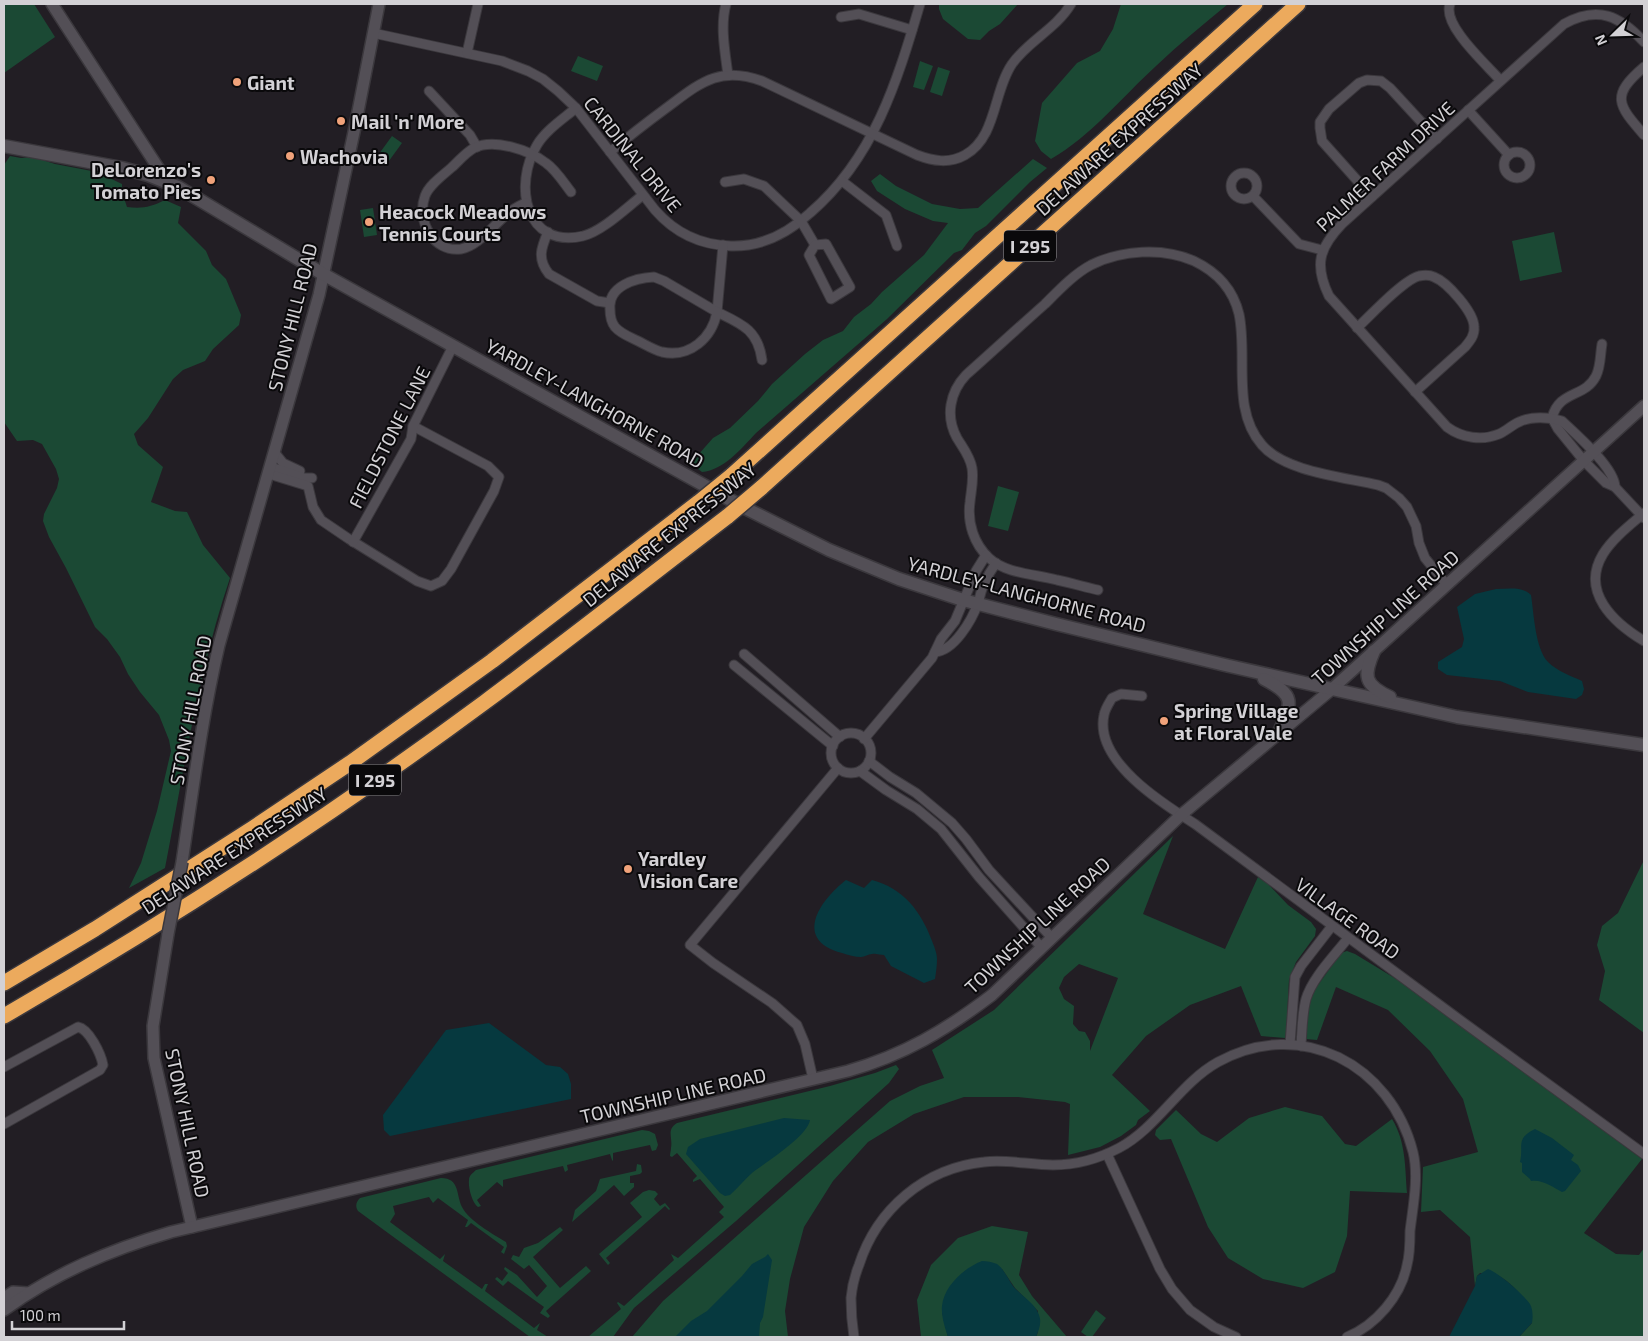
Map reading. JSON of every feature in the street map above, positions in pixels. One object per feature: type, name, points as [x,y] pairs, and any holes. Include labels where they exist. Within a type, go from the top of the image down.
[{"type":"highway","name":"DELAWARE EXPRESSWAY","points":[[4,983],[92,931],[253,828],[391,734],[540,625],[699,502],[731,476],[1255,4]]},
{"type":"highway","name":"DELAWARE EXPRESSWAY","points":[[4,1016],[193,902],[337,807],[514,680],[728,516],[1298,4]]},
{"type":"highway","points":[[4,977],[92,931]]},
{"type":"main road","name":"YARDLEY-LANGHORNE ROAD","points":[[4,146],[122,168],[168,182],[323,274],[781,527],[867,567],[926,589],[978,604],[1248,671],[1406,705]]},
{"type":"main road","points":[[1374,651],[1366,669],[1370,681],[1378,692],[1406,705],[1479,721],[1644,745]]},
{"type":"main road","points":[[1248,671],[1276,685],[1287,695],[1289,711],[1279,732]]},
{"type":"street","points":[[52,4],[168,182]]},
{"type":"street","name":"STONY HILL ROAD","points":[[4,1310],[28,1293],[71,1269],[100,1256],[143,1240],[192,1227],[154,1058],[153,1026],[182,862],[209,687],[224,628],[305,348],[354,132],[379,4]]},
{"type":"street","points":[[467,53],[478,4]]},
{"type":"street","points":[[726,4],[723,19],[728,75]]},
{"type":"street","name":"CARDINAL DRIVE","points":[[373,32],[502,61],[532,73],[558,91],[576,108],[661,217],[676,229],[695,240],[723,246],[740,246],[760,243],[784,233],[816,208],[842,181],[865,149],[873,134],[886,104],[920,4]]},
{"type":"street","points":[[610,152],[695,86],[711,79],[740,74],[762,80],[916,155],[931,160],[948,160],[967,154],[974,149],[985,134],[1004,80],[1013,63],[1056,24],[1071,4]]},
{"type":"street","points":[[1450,4],[1448,12],[1453,26],[1500,80]]},
{"type":"street","points":[[841,17],[848,14],[859,14],[912,30]]},
{"type":"street","name":"PALMER FARM DRIVE","points":[[1552,418],[1530,418],[1520,421],[1500,434],[1486,437],[1472,438],[1460,435],[1447,427],[1329,296],[1324,286],[1321,269],[1322,250],[1333,233],[1557,29],[1581,16],[1597,14],[1616,18],[1644,42]]},
{"type":"street","points":[[1644,67],[1626,85],[1621,100],[1626,114],[1644,135]]},
{"type":"street","points":[[1372,197],[1322,141],[1320,122],[1328,109],[1359,83],[1367,80],[1380,82],[1390,88],[1436,139]]},
{"type":"street","points":[[428,91],[470,135],[477,147]]},
{"type":"street","points":[[576,108],[544,136],[532,156],[525,180],[526,203],[536,221],[548,232],[568,237],[588,234],[608,222],[643,195]]},
{"type":"street","points":[[1468,110],[1509,155]]},
{"type":"street","points":[[526,203],[510,210],[476,242],[466,248],[454,249],[446,247],[428,234],[423,211],[424,197],[427,191],[469,151],[477,147],[500,144],[546,163],[571,192]]},
{"type":"street","points":[[726,182],[744,178],[759,184],[801,221],[815,245]]},
{"type":"street","points":[[842,181],[886,215],[897,246]]},
{"type":"street","points":[[1253,196],[1299,244],[1322,250]]},
{"type":"street","points":[[548,232],[540,255],[549,274],[597,301],[610,303]]},
{"type":"street","points":[[826,244],[850,287],[831,299],[809,255],[815,245],[826,244]]},
{"type":"street","points":[[723,246],[721,287],[717,312],[712,329],[702,342],[687,350],[668,353],[649,347],[618,330],[611,319],[610,303],[613,294],[625,284],[639,279],[654,277],[664,281],[717,312],[741,324],[757,340],[762,360]]},
{"type":"street","points":[[1098,590],[1018,571],[996,563],[986,555],[970,524],[969,504],[973,478],[970,462],[951,425],[950,408],[956,388],[972,370],[1083,270],[1119,255],[1142,253],[1165,253],[1192,260],[1207,268],[1221,279],[1234,299],[1239,315],[1246,415],[1254,436],[1262,446],[1272,455],[1283,461],[1303,468],[1378,485],[1400,498],[1412,514],[1425,558],[1447,585]]},
{"type":"street","points":[[1357,328],[1410,280],[1422,276],[1432,276],[1442,282],[1466,307],[1474,326],[1472,338],[1465,347],[1415,392]]},
{"type":"street","points":[[1552,418],[1559,402],[1586,387],[1596,378],[1600,365],[1602,344]]},
{"type":"street","name":"FIELDSTONE LANE","points":[[353,542],[410,438],[413,426],[453,346]]},
{"type":"street","name":"TOWNSHIP LINE ROAD","points":[[192,1227],[813,1079],[868,1064],[939,1032],[992,995],[1181,815],[1332,689],[1644,406]]},
{"type":"street","points":[[1552,418],[1562,421],[1594,452],[1612,476],[1615,487]]},
{"type":"street","points":[[1552,418],[1558,429],[1584,461],[1606,483],[1615,487],[1643,515],[1611,544],[1603,554],[1599,563],[1596,581],[1599,597],[1608,614],[1644,641]]},
{"type":"street","points":[[275,453],[282,463],[305,474],[309,481],[316,513],[321,520],[417,581],[431,586],[442,581],[451,569],[494,491],[499,477],[488,466],[413,426]]},
{"type":"street","points":[[270,470],[309,481]]},
{"type":"street","points":[[864,739],[936,652],[941,639],[955,621],[976,572],[986,555]]},
{"type":"street","points":[[936,652],[950,646],[966,628],[978,604],[984,585],[996,563]]},
{"type":"street","points":[[744,654],[840,737]]},
{"type":"street","points":[[734,665],[833,746]]},
{"type":"street","name":"VILLAGE ROAD","points":[[1142,696],[1121,694],[1112,698],[1103,717],[1109,748],[1121,766],[1167,806],[1195,824],[1644,1154]]},
{"type":"street","points":[[854,734],[864,739],[870,749],[869,761],[860,771],[850,773],[838,768],[832,758],[833,746],[840,737],[854,734]]},
{"type":"street","points":[[869,761],[927,801],[952,823],[989,870],[1052,938]]},
{"type":"street","points":[[813,1079],[805,1044],[797,1025],[772,1004],[690,945],[838,768]]},
{"type":"street","points":[[860,771],[917,809],[940,829],[979,877],[1042,948]]},
{"type":"street","points":[[1290,1044],[1296,978],[1301,966],[1332,926]]},
{"type":"street","points":[[1301,1046],[1303,1014],[1308,994],[1314,983],[1348,938]]},
{"type":"street","points":[[4,1068],[78,1028],[83,1028],[86,1031],[102,1057],[104,1065],[100,1070],[4,1124]]},
{"type":"street","points":[[854,1337],[851,1296],[855,1275],[863,1251],[871,1235],[884,1217],[906,1194],[934,1176],[968,1164],[993,1161],[1053,1165],[1074,1163],[1107,1154],[1135,1138],[1190,1083],[1218,1062],[1254,1048],[1290,1044],[1341,1058],[1362,1071],[1376,1084],[1391,1103],[1406,1131],[1414,1156],[1415,1175],[1408,1264],[1402,1284],[1389,1304],[1373,1321],[1347,1337]]},
{"type":"street","points":[[1107,1154],[1160,1269],[1172,1289],[1190,1310],[1214,1328],[1236,1337]]},
{"type":"street","points":[[4,1298],[13,1292],[28,1293]]},
{"type":"green space","points":[[4,4],[34,4],[55,37],[4,73]]},
{"type":"green space","points":[[939,4],[1018,4],[1000,24],[980,40],[968,39],[943,19]]},
{"type":"green space","points":[[1121,4],[1228,4],[1143,78],[1093,128],[1066,150],[1051,159],[1041,151],[1035,141],[1042,103],[1077,63],[1100,51],[1113,29]]},
{"type":"green space","points":[[578,56],[603,66],[597,81],[571,71]]},
{"type":"green space","points":[[920,61],[933,66],[924,90],[913,87]]},
{"type":"green space","points":[[938,67],[950,71],[942,96],[930,92]]},
{"type":"green space","name":"Heacock Meadows Tennis Courts","points":[[392,136],[402,143],[386,165],[376,158]]},
{"type":"green space","points":[[10,156],[21,158],[33,157],[55,164],[97,172],[122,184],[122,192],[127,207],[146,207],[165,200],[181,207],[178,223],[206,251],[212,265],[226,279],[241,315],[239,325],[213,349],[205,361],[183,370],[173,379],[148,418],[134,434],[138,445],[163,467],[151,502],[175,511],[187,512],[203,545],[230,578],[200,685],[165,868],[129,888],[141,863],[157,811],[171,751],[169,740],[159,715],[140,692],[120,657],[107,639],[95,627],[49,537],[43,521],[44,514],[57,488],[59,479],[56,469],[42,444],[33,440],[17,441],[4,422],[4,165]]},
{"type":"green space","points":[[1033,159],[1047,168],[1030,182],[986,226],[975,233],[962,250],[954,253],[887,319],[756,433],[732,458],[718,467],[702,472],[688,461],[698,455],[713,438],[730,428],[758,401],[772,384],[805,354],[823,340],[843,331],[854,317],[871,304],[924,255],[948,223],[933,221],[905,209],[877,191],[871,181],[880,174],[896,186],[932,204],[960,209],[978,208]]},
{"type":"green space","name":"Heacock Meadows Tennis Courts","points":[[373,208],[377,235],[364,237],[360,210]]},
{"type":"green space","points":[[1554,232],[1562,272],[1520,281],[1512,241]]},
{"type":"green space","points":[[998,486],[1019,492],[1008,531],[988,526]]},
{"type":"green space","points":[[1173,836],[1143,914],[1225,949],[1258,877],[1268,884],[1288,905],[1311,922],[1316,929],[1315,936],[1296,962],[1289,980],[1285,1038],[1261,1036],[1241,986],[1190,1005],[1146,1036],[1112,1075],[1150,1111],[1121,1136],[1100,1147],[1068,1155],[1070,1104],[1018,1097],[964,1097],[914,1114],[868,1142],[833,1181],[804,1227],[790,1279],[785,1311],[788,1337],[632,1337],[663,1301],[890,1101],[920,1086],[944,1078],[932,1050],[994,1010]],"holes":[[[1079,964],[1118,978],[1090,1051],[1090,1041],[1085,1032],[1079,1031],[1073,1024],[1074,1006],[1064,999],[1059,988],[1064,977]]]},
{"type":"green space","points":[[1643,862],[1644,1033],[1599,1000],[1605,971],[1597,945],[1602,926],[1618,913]]},
{"type":"green space","points":[[1347,951],[1401,982],[1642,1159],[1584,1233],[1616,1254],[1639,1255],[1644,1248],[1644,1337],[1519,1337],[1532,1323],[1526,1302],[1517,1290],[1499,1276],[1490,1273],[1480,1273],[1477,1276],[1475,1286],[1470,1237],[1440,1210],[1421,1212],[1423,1167],[1478,1152],[1463,1099],[1430,1051],[1388,1010],[1336,987],[1317,1040],[1306,1039],[1307,1015],[1313,992],[1341,953]]},
{"type":"green space","points":[[896,1065],[899,1069],[889,1083],[736,1221],[634,1308],[613,1337],[588,1337],[621,1309],[618,1302],[624,1306],[674,1260],[671,1254],[678,1258],[724,1217],[719,1212],[724,1207],[700,1179],[693,1182],[697,1176],[677,1153],[672,1157],[670,1156],[671,1131],[677,1123],[830,1086]]},
{"type":"green space","points":[[1285,1107],[1322,1116],[1345,1144],[1356,1146],[1392,1119],[1400,1137],[1405,1164],[1407,1193],[1350,1191],[1347,1236],[1335,1272],[1303,1288],[1263,1279],[1228,1258],[1208,1227],[1171,1139],[1160,1140],[1155,1135],[1156,1130],[1176,1110],[1201,1134],[1217,1142],[1249,1118]]},
{"type":"green space","points":[[642,1130],[655,1134],[658,1145],[656,1150],[652,1151],[650,1145],[613,1153],[613,1161],[610,1154],[567,1165],[568,1170],[565,1172],[563,1166],[503,1180],[503,1187],[497,1182],[477,1200],[481,1206],[478,1207],[472,1199],[469,1178],[476,1170]]},
{"type":"green space","points":[[637,1164],[641,1165],[642,1172],[630,1176],[630,1183],[634,1183],[634,1187],[624,1196],[614,1185],[572,1222],[575,1210],[596,1191],[600,1179],[636,1171]]},
{"type":"green space","points":[[441,1178],[447,1179],[454,1184],[462,1207],[470,1217],[506,1242],[507,1246],[504,1254],[501,1252],[504,1247],[471,1223],[465,1227],[468,1220],[438,1198],[433,1203],[429,1197],[393,1206],[395,1214],[390,1222],[440,1259],[445,1254],[443,1261],[482,1289],[485,1284],[488,1284],[485,1291],[534,1328],[540,1323],[537,1330],[548,1337],[530,1337],[357,1209],[356,1204],[360,1198]]},
{"type":"green space","points":[[655,1191],[658,1194],[654,1199],[660,1206],[665,1203],[670,1209],[665,1206],[606,1258],[610,1263],[608,1265],[599,1254],[642,1217],[630,1203],[643,1192]]},
{"type":"green space","points":[[992,1226],[1028,1232],[1019,1275],[1032,1296],[1067,1337],[1036,1337],[1038,1332],[1038,1311],[1015,1288],[1002,1269],[942,1312],[948,1337],[921,1337],[917,1300],[931,1265],[958,1238]]},
{"type":"green space","points":[[560,1227],[563,1230],[533,1257],[560,1288],[586,1266],[591,1271],[546,1311],[550,1316],[548,1318],[540,1313],[544,1307],[508,1281],[503,1286],[495,1279],[497,1277],[502,1281],[508,1273],[504,1269],[505,1267],[517,1275],[537,1297],[547,1286],[529,1265],[524,1269],[511,1259],[513,1255],[519,1257],[524,1248],[538,1243]]},
{"type":"green space","points":[[1096,1310],[1106,1318],[1092,1337],[1088,1337],[1081,1332]]},
{"type":"water","points":[[1496,589],[1519,589],[1531,595],[1538,640],[1544,656],[1556,668],[1582,681],[1584,689],[1582,695],[1576,699],[1528,692],[1500,681],[1447,675],[1438,669],[1438,662],[1462,647],[1464,639],[1457,607],[1475,594]]},
{"type":"water","points":[[846,880],[864,888],[872,880],[893,889],[909,902],[928,930],[935,950],[937,967],[935,979],[924,983],[891,966],[884,955],[852,956],[827,947],[818,939],[815,930],[816,919],[820,909],[827,898]]},
{"type":"water","points":[[489,1023],[546,1065],[560,1067],[568,1074],[571,1084],[571,1099],[390,1136],[384,1130],[383,1115],[446,1030]]},
{"type":"water","points":[[784,1118],[810,1120],[802,1134],[752,1173],[730,1195],[725,1196],[720,1193],[686,1154],[688,1147],[700,1139]]},
{"type":"water","points":[[1535,1129],[1552,1138],[1574,1155],[1571,1160],[1578,1165],[1581,1171],[1565,1191],[1562,1192],[1543,1182],[1531,1181],[1522,1172],[1522,1163],[1520,1162],[1523,1139]]},
{"type":"water","points":[[768,1254],[772,1260],[759,1337],[675,1337],[691,1321],[707,1311],[752,1264]]},
{"type":"water","points":[[982,1261],[997,1264],[1004,1271],[1013,1286],[1037,1311],[1040,1320],[1036,1337],[948,1337],[942,1310],[947,1292],[962,1273]]},
{"type":"water","points":[[1488,1269],[1504,1279],[1527,1300],[1532,1308],[1532,1323],[1519,1337],[1449,1337],[1475,1286],[1477,1276]]},
{"type":"place","name":"Giant","points":[[237,82]]},
{"type":"place","name":"Mail 'n' More","points":[[341,121]]},
{"type":"place","name":"Wachovia","points":[[290,156]]},
{"type":"place","name":"DeLorenzo's Tomato Pies","points":[[211,180]]},
{"type":"place","name":"Heacock Meadows Tennis Courts","points":[[369,222]]},
{"type":"place","name":"Spring Village at Floral Vale","points":[[1164,721]]},
{"type":"place","name":"Yardley Vision Care","points":[[628,869]]}]
